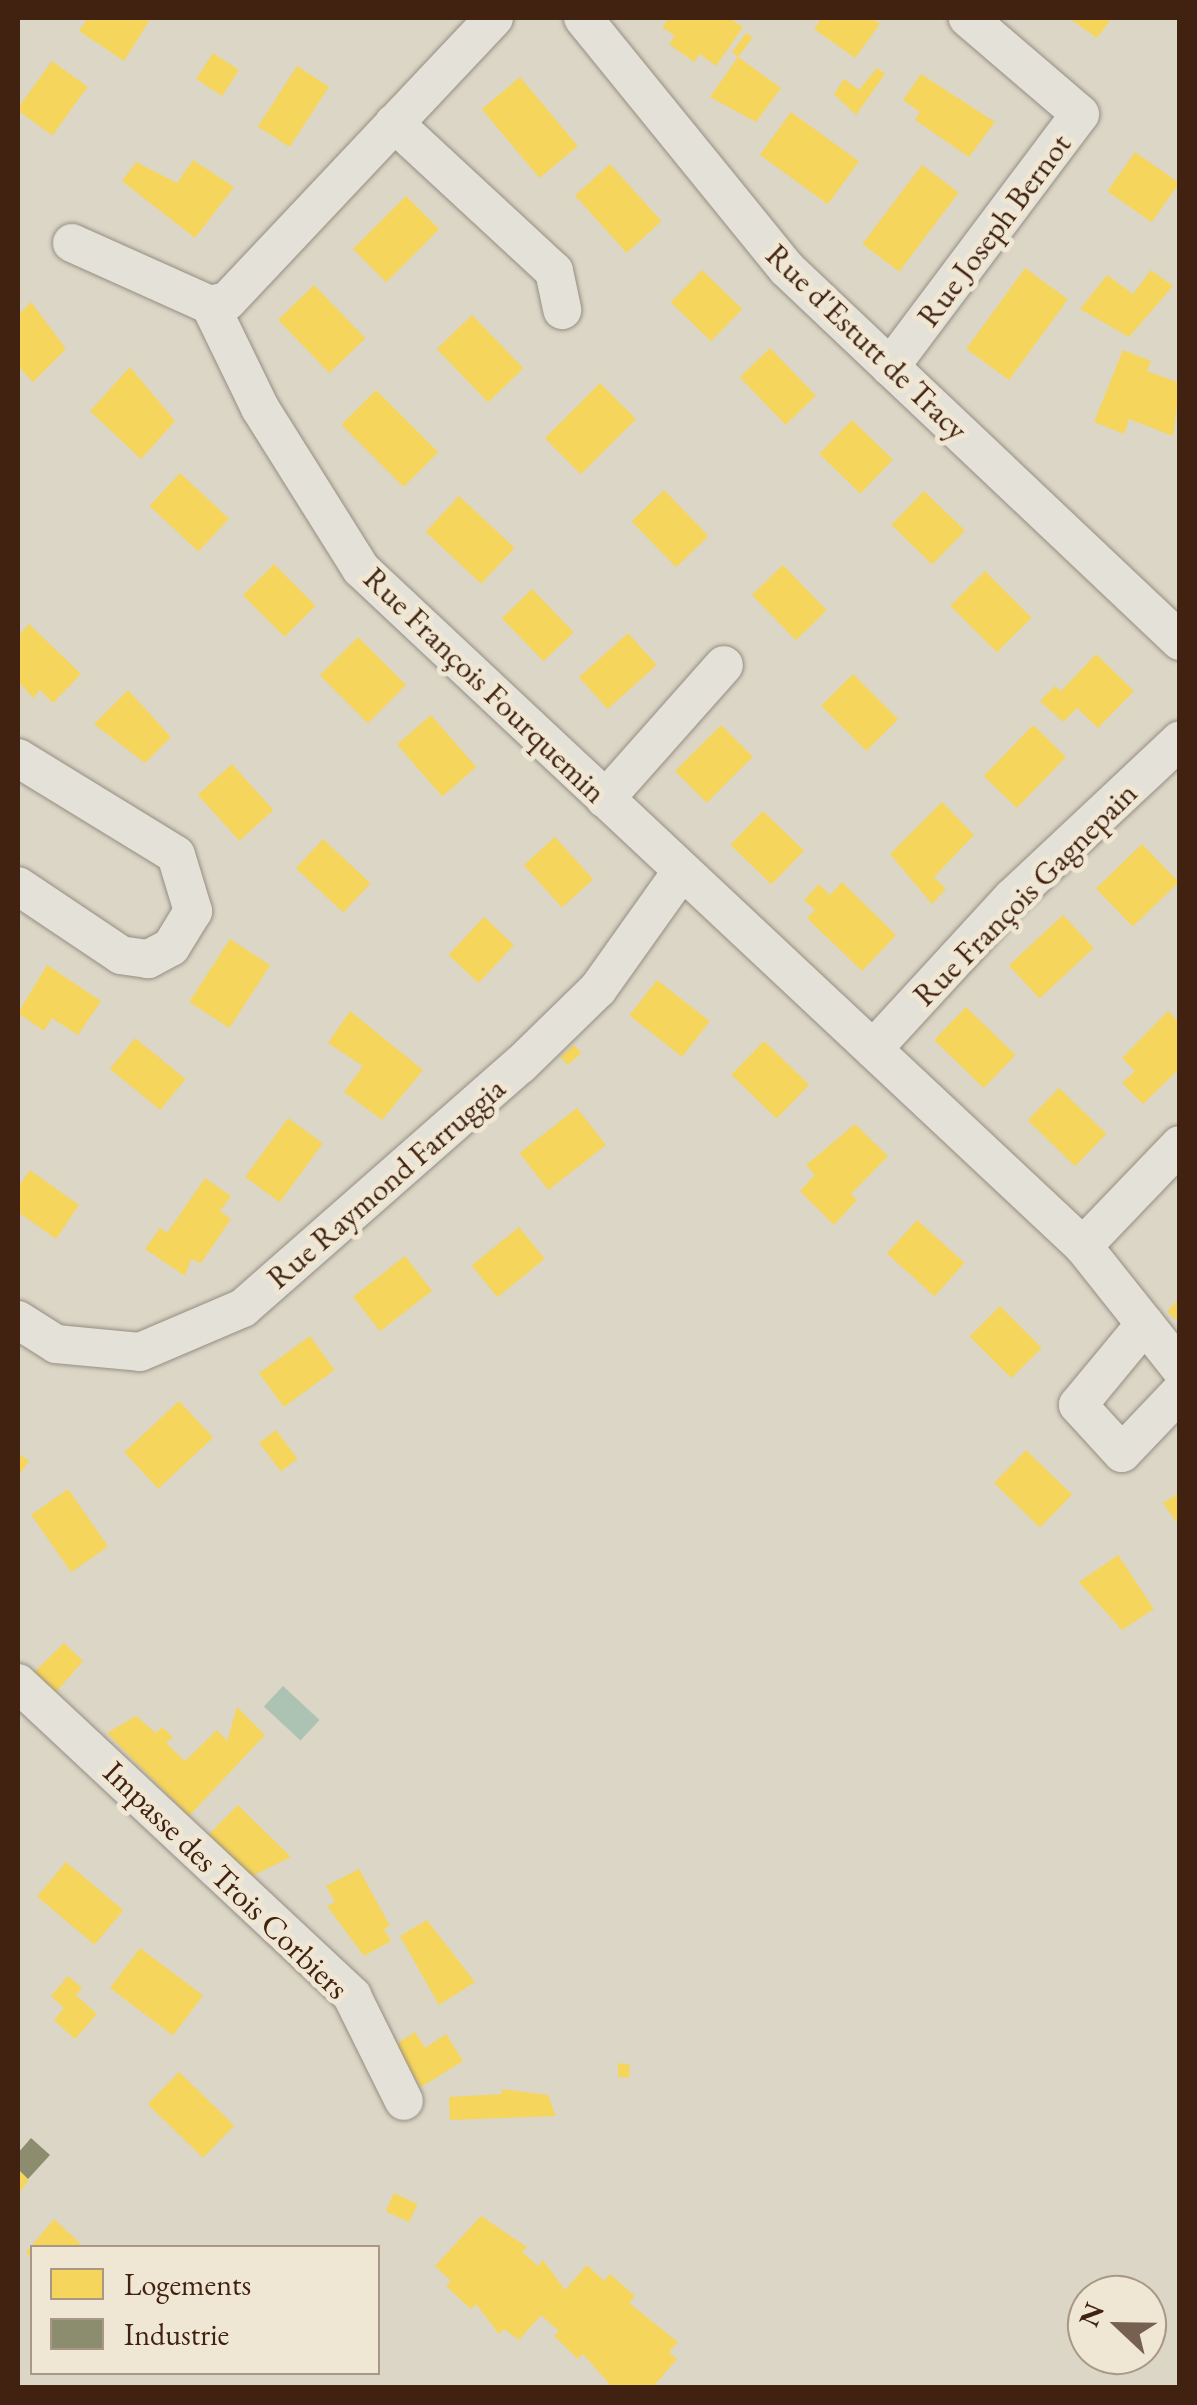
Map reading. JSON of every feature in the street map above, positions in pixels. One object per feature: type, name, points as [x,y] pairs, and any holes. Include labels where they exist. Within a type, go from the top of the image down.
[{"type":"street","points":[[72,242],[210,304],[227,300],[494,18]]},
{"type":"street","name":"Rue d'Estutt de Tracy","points":[[583,18],[787,270],[1180,641]]},
{"type":"street","name":"Rue Joseph Bernot","points":[[890,367],[1080,114],[968,18]]},
{"type":"street","points":[[394,123],[554,271],[562,310]]},
{"type":"street","name":"Rue François Fourquemin","points":[[210,304],[260,408],[361,569],[1083,1246],[1180,1368]]},
{"type":"street","points":[[604,798],[724,664]]},
{"type":"street","name":"Rue François Gagnepain","points":[[873,1050],[1013,897],[1180,740]]},
{"type":"street","points":[[18,758],[176,856],[192,911],[171,947],[148,959],[121,955],[18,886]]},
{"type":"street","name":"Rue Raymond Farruggia","points":[[18,1320],[56,1344],[140,1352],[243,1308],[585,1002],[682,872]]},
{"type":"street","points":[[1083,1246],[1180,1145]]},
{"type":"street","points":[[1145,1324],[1078,1405],[1122,1453],[1180,1392]]},
{"type":"street","name":"Impasse des Trois Corbiers","points":[[18,1683],[352,1996],[404,2100]]},
{"type":"shaded area","points":[[283,1686],[320,1720],[300,1741],[264,1706]]},
{"type":"building: Logements","points":[[88,18],[151,18],[124,61],[79,31]]},
{"type":"building: Logements","points":[[669,18],[729,18],[743,27],[716,66],[700,54],[694,62],[669,44],[675,36],[662,27]]},
{"type":"building: Logements","points":[[822,18],[871,18],[880,24],[855,58],[814,29]]},
{"type":"building: Logements","points":[[1069,18],[1112,18],[1097,38]]},
{"type":"building: Logements","points":[[746,33],[753,37],[738,57],[732,52]]},
{"type":"building: Logements","points":[[213,53],[239,70],[222,96],[196,79]]},
{"type":"building: Logements","points":[[738,57],[781,88],[756,122],[710,97]]},
{"type":"building: Logements","points":[[52,61],[88,87],[52,135],[18,110]]},
{"type":"building: Logements","points":[[297,66],[329,87],[290,147],[258,126]]},
{"type":"building: Logements","points":[[877,68],[885,74],[856,115],[834,94],[844,79],[859,90]]},
{"type":"building: Logements","points":[[921,74],[995,122],[969,157],[915,120],[920,112],[903,100]]},
{"type":"building: Logements","points":[[520,77],[578,146],[540,178],[482,109]]},
{"type":"building: Logements","points":[[791,112],[859,161],[828,204],[760,155]]},
{"type":"building: Logements","points":[[1135,152],[1179,183],[1152,222],[1107,191]]},
{"type":"building: Logements","points":[[193,160],[234,187],[195,238],[122,181],[136,162],[177,183]]},
{"type":"building: Logements","points":[[610,164],[662,221],[627,253],[575,195]]},
{"type":"building: Logements","points":[[922,165],[959,193],[899,272],[862,244]]},
{"type":"building: Logements","points":[[406,196],[439,229],[386,282],[353,249]]},
{"type":"building: Logements","points":[[1025,268],[1068,299],[1009,380],[966,349]]},
{"type":"building: Logements","points":[[702,270],[742,309],[711,341],[671,302]]},
{"type":"building: Logements","points":[[1151,270],[1173,286],[1129,337],[1080,309],[1107,275],[1133,294]]},
{"type":"building: Logements","points":[[314,285],[365,338],[329,373],[278,320]]},
{"type":"building: Logements","points":[[31,302],[66,349],[33,382],[18,366],[18,315]]},
{"type":"building: Logements","points":[[472,315],[523,368],[488,402],[437,349]]},
{"type":"building: Logements","points":[[770,348],[816,395],[786,425],[740,377]]},
{"type":"building: Logements","points":[[1123,350],[1151,361],[1147,371],[1180,383],[1173,436],[1129,419],[1124,434],[1094,422]]},
{"type":"building: Logements","points":[[130,367],[175,421],[141,459],[90,411]]},
{"type":"building: Logements","points":[[600,383],[636,419],[581,474],[545,438]]},
{"type":"building: Logements","points":[[376,390],[438,452],[404,487],[341,425]]},
{"type":"building: Logements","points":[[852,420],[893,460],[860,493],[819,454]]},
{"type":"building: Logements","points":[[180,473],[229,519],[198,552],[149,506]]},
{"type":"building: Logements","points":[[664,490],[708,536],[676,567],[632,521]]},
{"type":"building: Logements","points":[[924,491],[965,531],[932,564],[891,525]]},
{"type":"building: Logements","points":[[459,496],[515,548],[481,584],[426,532]]},
{"type":"building: Logements","points":[[274,564],[316,606],[285,637],[243,595]]},
{"type":"building: Logements","points":[[783,565],[827,610],[796,640],[752,595]]},
{"type":"building: Logements","points":[[985,571],[1032,618],[997,652],[950,606]]},
{"type":"building: Logements","points":[[532,589],[574,632],[543,661],[502,618]]},
{"type":"building: Logements","points":[[29,624],[81,674],[53,703],[40,690],[33,698],[18,681],[18,636]]},
{"type":"building: Logements","points":[[628,633],[657,665],[608,709],[579,677]]},
{"type":"building: Logements","points":[[358,637],[406,685],[368,723],[320,675]]},
{"type":"building: Logements","points":[[1096,654],[1134,691],[1098,728],[1077,708],[1063,722],[1040,701],[1055,686],[1061,691]]},
{"type":"building: Logements","points":[[853,674],[898,719],[866,751],[821,706]]},
{"type":"building: Logements","points":[[128,690],[171,737],[145,763],[94,724]]},
{"type":"building: Logements","points":[[431,715],[476,767],[442,797],[397,745]]},
{"type":"building: Logements","points":[[721,725],[753,757],[707,803],[675,771]]},
{"type":"building: Logements","points":[[1033,725],[1066,757],[1017,808],[984,776]]},
{"type":"building: Logements","points":[[232,764],[273,810],[239,841],[198,795]]},
{"type":"building: Logements","points":[[942,802],[974,835],[934,877],[946,889],[932,904],[890,854]]},
{"type":"building: Logements","points":[[763,811],[804,851],[771,884],[730,845]]},
{"type":"building: Logements","points":[[555,837],[593,879],[562,907],[524,865]]},
{"type":"building: Logements","points":[[323,839],[371,883],[343,913],[296,868]]},
{"type":"building: Logements","points":[[1142,844],[1179,882],[1133,927],[1096,888]]},
{"type":"building: Logements","points":[[842,882],[896,935],[862,971],[807,918],[815,910],[804,900],[819,884],[830,895]]},
{"type":"building: Logements","points":[[1063,915],[1094,948],[1040,998],[1009,965]]},
{"type":"building: Logements","points":[[484,917],[514,945],[479,983],[449,955]]},
{"type":"building: Logements","points":[[230,939],[270,965],[229,1028],[189,1002]]},
{"type":"building: Logements","points":[[47,965],[101,1001],[78,1035],[52,1018],[44,1031],[18,1013]]},
{"type":"building: Logements","points":[[657,980],[710,1021],[682,1057],[629,1015]]},
{"type":"building: Logements","points":[[966,1007],[1016,1055],[984,1088],[934,1040]]},
{"type":"building: Logements","points":[[350,1011],[423,1070],[382,1120],[344,1092],[363,1066],[328,1043]]},
{"type":"building: Logements","points":[[1168,1011],[1180,1023],[1180,1068],[1143,1104],[1122,1083],[1135,1071],[1122,1058]]},
{"type":"building: Logements","points":[[135,1038],[186,1079],[160,1110],[110,1069]]},
{"type":"building: Logements","points":[[764,1041],[809,1085],[777,1119],[731,1075]]},
{"type":"building: Logements","points":[[574,1045],[581,1053],[568,1065],[560,1057]]},
{"type":"building: Logements","points":[[1059,1088],[1106,1134],[1075,1166],[1028,1120]]},
{"type":"building: Logements","points":[[577,1108],[606,1145],[548,1190],[519,1153]]},
{"type":"building: Logements","points":[[288,1118],[323,1143],[280,1202],[245,1177]]},
{"type":"building: Logements","points":[[855,1124],[888,1156],[851,1194],[857,1200],[834,1225],[800,1191],[815,1175],[806,1165]]},
{"type":"building: Logements","points":[[30,1170],[79,1205],[56,1239],[18,1212],[18,1187]]},
{"type":"building: Logements","points":[[205,1178],[231,1196],[220,1211],[231,1219],[201,1263],[191,1259],[185,1276],[145,1249],[160,1228],[167,1233]]},
{"type":"building: Logements","points":[[917,1220],[965,1263],[934,1296],[887,1253]]},
{"type":"building: Logements","points":[[519,1227],[545,1259],[497,1297],[472,1265]]},
{"type":"building: Logements","points":[[405,1256],[432,1291],[380,1331],[353,1297]]},
{"type":"building: Logements","points":[[1180,1297],[1180,1323],[1167,1312]]},
{"type":"building: Logements","points":[[1000,1306],[1042,1348],[1011,1378],[970,1336]]},
{"type":"building: Logements","points":[[310,1336],[335,1370],[284,1407],[259,1373]]},
{"type":"building: Logements","points":[[179,1401],[213,1438],[158,1489],[124,1452]]},
{"type":"building: Logements","points":[[276,1430],[298,1459],[281,1471],[259,1443]]},
{"type":"building: Logements","points":[[1026,1450],[1072,1494],[1040,1528],[994,1483]]},
{"type":"building: Logements","points":[[18,1453],[29,1461],[18,1477]]},
{"type":"building: Logements","points":[[68,1489],[108,1546],[71,1572],[31,1515]]},
{"type":"building: Logements","points":[[1180,1492],[1180,1527],[1163,1503]]},
{"type":"building: Logements","points":[[1118,1555],[1154,1609],[1122,1630],[1079,1582]]},
{"type":"building: Logements","points":[[64,1643],[83,1661],[52,1697],[30,1676]]},
{"type":"building: Logements","points":[[237,1707],[265,1735],[189,1816],[107,1733],[136,1716],[156,1733],[162,1727],[173,1737],[166,1743],[185,1761],[217,1730],[227,1741]]},
{"type":"building: Logements","points":[[238,1805],[291,1857],[248,1878],[206,1837]]},
{"type":"building: Logements","points":[[66,1862],[123,1910],[95,1945],[37,1896]]},
{"type":"building: Logements","points":[[359,1869],[390,1926],[384,1929],[391,1941],[364,1956],[327,1906],[335,1902],[326,1886]]},
{"type":"building: Logements","points":[[427,1920],[475,1982],[439,2005],[400,1936]]},
{"type":"building: Logements","points":[[140,1948],[203,1996],[173,2035],[110,1988]]},
{"type":"building: Logements","points":[[68,1976],[82,1988],[76,1995],[97,2014],[75,2039],[54,2020],[64,2008],[51,1996]]},
{"type":"building: Logements","points":[[415,2032],[425,2048],[446,2034],[463,2061],[421,2087],[395,2045]]},
{"type":"building: Logements","points":[[618,2063],[630,2065],[629,2078],[618,2077]]},
{"type":"building: Logements","points":[[179,2072],[234,2125],[203,2158],[148,2104]]},
{"type":"building: Logements","points":[[502,2089],[548,2095],[556,2116],[450,2120],[449,2097],[502,2094]]},
{"type":"building: Logements","points":[[18,2169],[29,2180],[18,2194]]},
{"type":"building: Logements","points":[[394,2193],[418,2204],[409,2222],[386,2211]]},
{"type":"building: Logements","points":[[481,2216],[527,2247],[522,2252],[538,2266],[543,2260],[565,2290],[587,2265],[604,2281],[610,2274],[635,2296],[629,2303],[678,2342],[669,2352],[677,2359],[652,2388],[613,2388],[583,2354],[578,2359],[554,2336],[559,2331],[541,2315],[519,2340],[504,2329],[499,2334],[476,2304],[471,2309],[446,2286],[451,2281],[435,2266]]},
{"type":"building: Logements","points":[[54,2219],[82,2245],[32,2245]]},
{"type":"building: Industrie","points":[[31,2138],[50,2155],[28,2179],[18,2169],[18,2153]]}]
